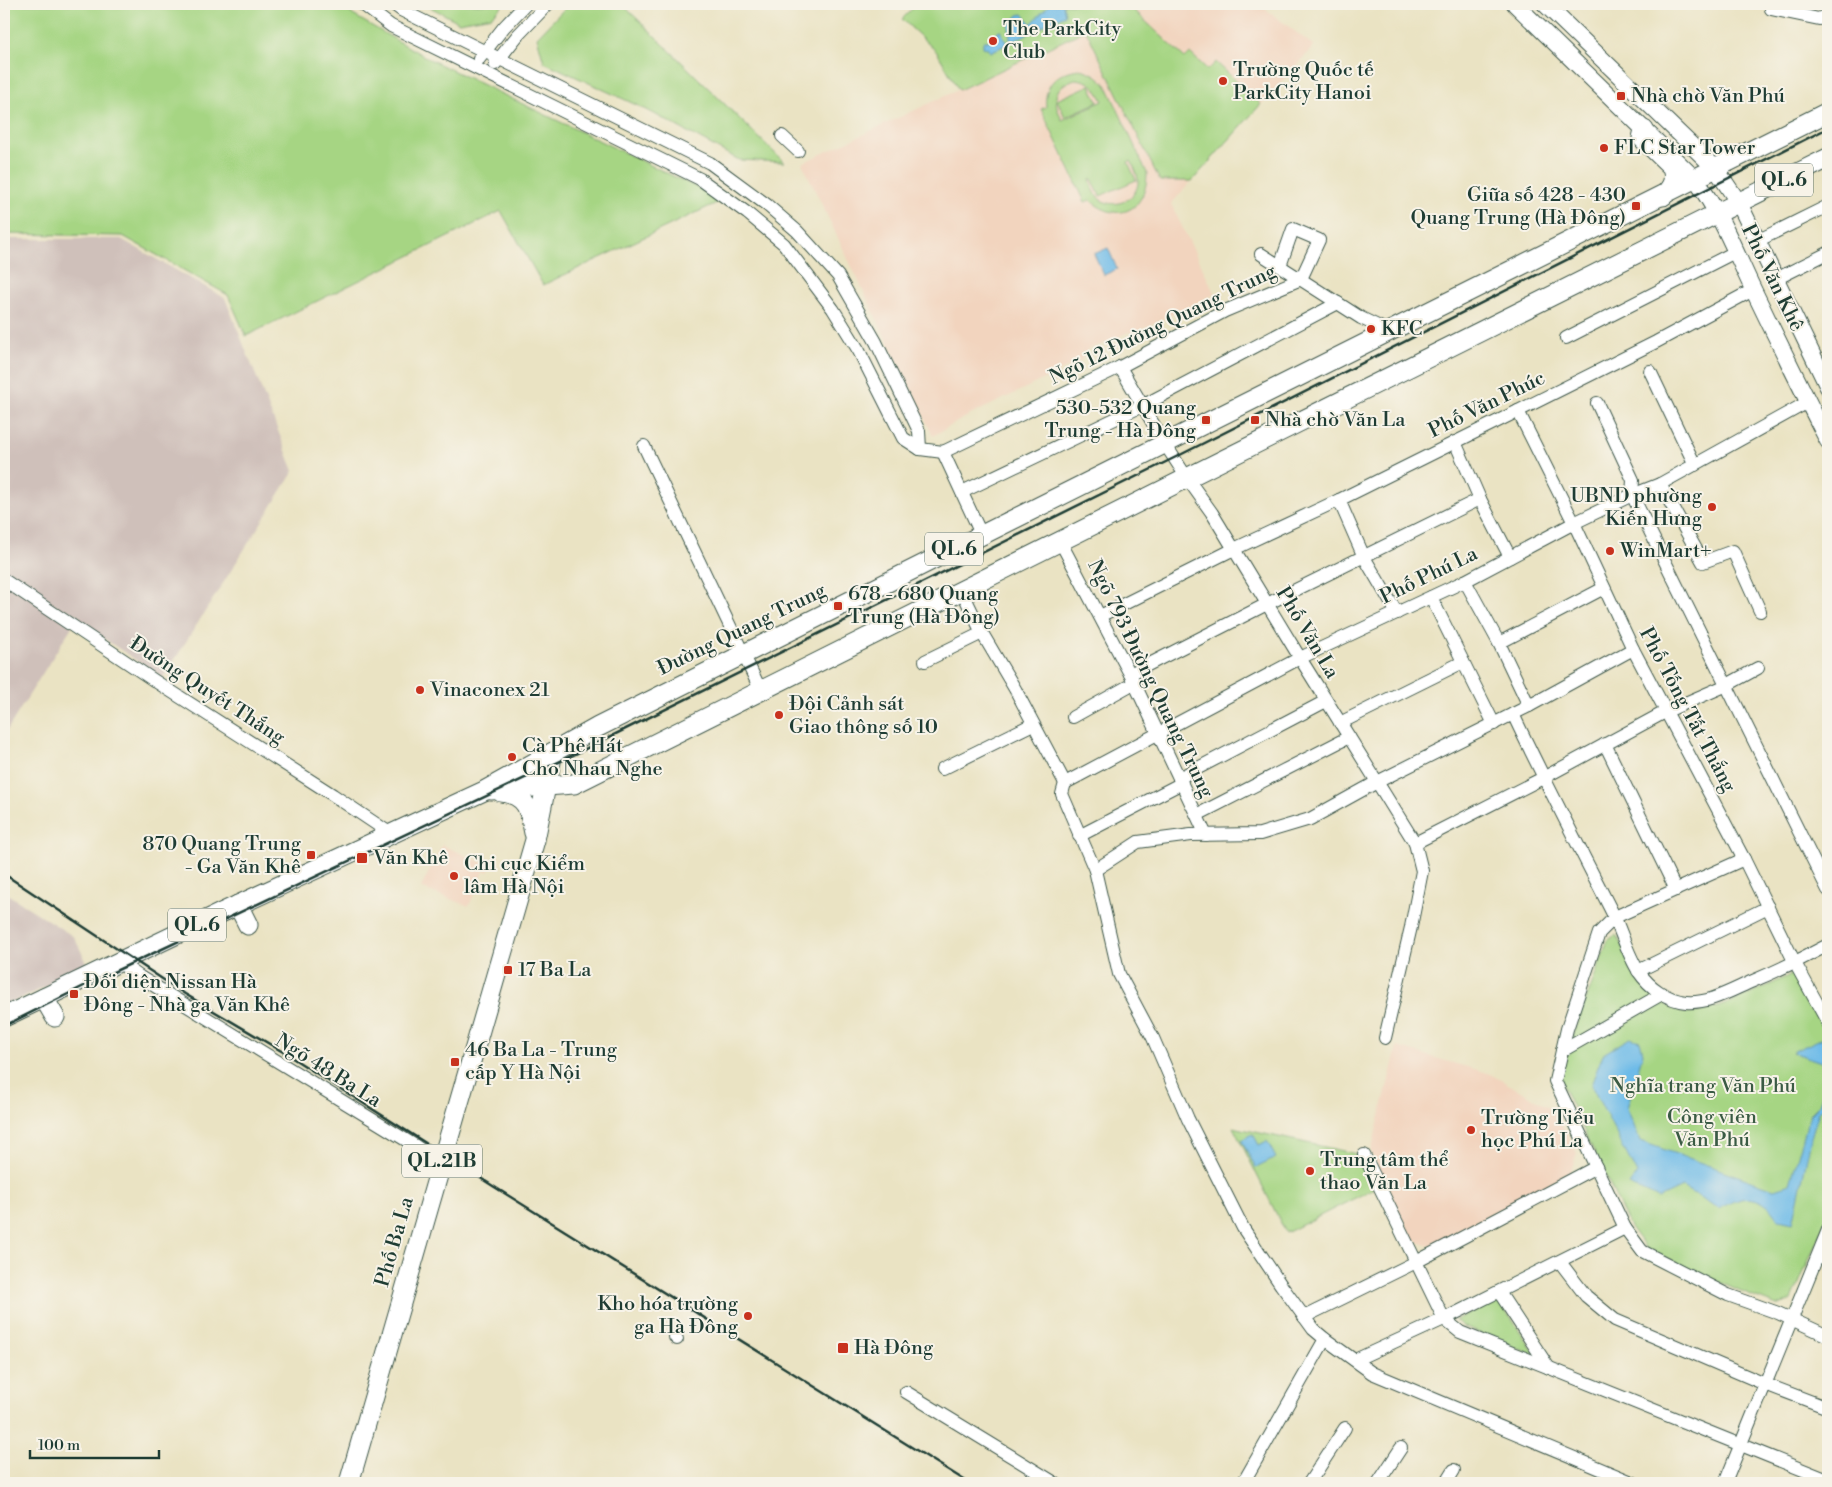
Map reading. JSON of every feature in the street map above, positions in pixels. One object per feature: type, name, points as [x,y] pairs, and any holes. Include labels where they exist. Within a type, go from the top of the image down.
[{"type":"highway","name":"Đường Quang Trung","points":[[4,1017],[391,834],[425,827],[484,791],[598,727],[1663,196],[1690,174],[1716,169],[1828,112]]},
{"type":"highway","points":[[1644,130],[1643,139],[1672,167],[1674,173],[1671,188],[1663,196]]},
{"type":"highway","name":"Đường Quang Trung","points":[[484,791],[574,784],[1187,478],[1741,208],[1828,158]]},
{"type":"highway","name":"Phố Ba La","points":[[349,1483],[535,840],[553,752]]},
{"type":"highway","points":[[535,840],[548,810],[574,784]]},
{"type":"highway","points":[[484,791],[514,794],[520,798],[526,804],[531,816],[535,840]]},
{"type":"highway","points":[[238,905],[248,926]]},
{"type":"highway","points":[[44,998],[55,1017]]},
{"type":"main road","name":"Phố Văn Khê","points":[[1515,4],[1690,174],[1720,218],[1753,290],[1828,441]]},
{"type":"main road","name":"Phố Văn Khê","points":[[1545,4],[1716,169],[1741,208],[1828,387]]},
{"type":"main road","points":[[1690,174],[1701,155]]},
{"type":"street","points":[[362,4],[391,26],[700,179],[748,213],[784,244],[828,302],[859,351],[903,438],[920,450],[943,452],[982,536]]},
{"type":"street","points":[[393,4],[401,10],[484,52],[710,163],[767,205],[797,231],[838,276],[876,342],[907,405],[919,431],[920,450]]},
{"type":"street","points":[[475,67],[484,52],[526,4]]},
{"type":"street","points":[[489,74],[498,58],[548,4]]},
{"type":"street","points":[[1772,4],[1770,9],[1819,19],[1828,14]]},
{"type":"street","points":[[782,136],[798,151]]},
{"type":"street","points":[[1757,241],[1828,206]]},
{"type":"street","points":[[1261,254],[1280,266],[1301,279],[1319,240],[1293,228],[1280,266]]},
{"type":"street","points":[[1566,338],[1735,252]]},
{"type":"street","points":[[1776,279],[1828,253]]},
{"type":"street","name":"Ngõ 12 Đường Quang Trung","points":[[943,452],[1120,367],[1225,311],[1301,279],[1361,318],[1390,332]]},
{"type":"street","name":"Phố Văn Phúc","points":[[1100,616],[1518,412],[1753,290]]},
{"type":"street","points":[[962,492],[1144,405],[1338,303]]},
{"type":"street","name":"Phố Văn La","points":[[1120,367],[1144,405],[1165,444],[1212,513],[1415,843],[1422,871],[1385,1038]]},
{"type":"street","points":[[1650,371],[1695,465]]},
{"type":"street","name":"Phố Phú La","points":[[1065,782],[1300,658],[1465,581],[1574,523],[1632,495],[1660,484],[1808,402]]},
{"type":"street","points":[[1597,403],[1633,480],[1632,495],[1828,890]]},
{"type":"street","name":"Phố Tống Tất Thắng","points":[[1518,412],[1574,523],[1634,649],[1744,859],[1795,963],[1828,1023]]},
{"type":"street","points":[[1454,442],[1480,499],[1510,556]]},
{"type":"street","points":[[644,446],[761,690]]},
{"type":"street","points":[[1660,484],[1703,562],[1733,551],[1760,611]]},
{"type":"street","points":[[1073,717],[1132,678],[1267,604],[1480,499]]},
{"type":"street","points":[[1339,500],[1364,557],[1397,613]]},
{"type":"street","name":"Ngõ 793 Đường Quang Trung","points":[[1060,542],[1132,678],[1206,834]]},
{"type":"street","name":"Đường Quyết Thắng","points":[[4,580],[155,681],[391,834]]},
{"type":"street","points":[[1465,581],[1499,643],[1529,706]]},
{"type":"street","points":[[1499,643],[1604,588]]},
{"type":"street","points":[[962,590],[982,633],[1015,689],[1065,782],[1062,794],[1095,870],[1119,974],[1153,1038],[1188,1118],[1243,1228],[1313,1329],[1325,1340],[1372,1373],[1633,1483]]},
{"type":"street","points":[[1430,597],[1494,724]]},
{"type":"street","points":[[925,661],[982,633]]},
{"type":"street","points":[[1095,870],[1138,842],[1206,834],[1260,834],[1310,819],[1377,782],[1529,706],[1634,649]]},
{"type":"street","points":[[1340,723],[1463,662]]},
{"type":"street","points":[[1415,843],[1543,778],[1667,710],[1727,684],[1758,668]]},
{"type":"street","points":[[1079,836],[1326,701]]},
{"type":"street","points":[[1513,714],[1543,778],[1615,917],[1638,971],[1650,986],[1662,994],[1684,1002],[1703,1001],[1722,995],[1795,963],[1828,945]]},
{"type":"street","points":[[942,769],[1033,724]]},
{"type":"street","points":[[1197,816],[1349,737]]},
{"type":"street","points":[[1605,744],[1676,890]]},
{"type":"street","points":[[1744,859],[1615,917],[1599,934],[1567,1029],[1555,1081],[1625,1228],[1642,1251],[1728,1295],[1828,1336]]},
{"type":"street","points":[[1638,971],[1768,907]]},
{"type":"street","name":"Ngõ 48 Ba La","points":[[120,963],[414,1145],[441,1164]]},
{"type":"street","points":[[1562,1051],[1662,994]]},
{"type":"street","points":[[1364,1155],[1444,1319],[1460,1332],[1828,1480]]},
{"type":"street","points":[[1304,1317],[1416,1262],[1596,1167]]},
{"type":"street","points":[[1355,1360],[1444,1319],[1625,1228]]},
{"type":"street","points":[[1725,1483],[1790,1319],[1828,1230]]},
{"type":"street","points":[[1560,1262],[1586,1296],[1615,1320],[1765,1384],[1828,1408]]},
{"type":"street","points":[[1499,1292],[1549,1368]]},
{"type":"street","points":[[1244,1483],[1325,1340]]},
{"type":"street","points":[[906,1392],[1055,1483]]},
{"type":"street","points":[[1309,1483],[1345,1428]]},
{"type":"street","points":[[1378,1483],[1401,1448]]},
{"type":"street","points":[[1446,1483],[1454,1470]]},
{"type":"shaded area","points":[[1127,4],[1259,4],[1314,46],[1171,204],[1215,294],[1133,333],[1128,332],[1107,343],[1088,349],[1081,361],[962,419],[933,436],[802,163],[1086,30],[1129,118],[1185,58]]},
{"type":"shaded area","points":[[4,239],[121,239],[225,298],[294,471],[163,678],[76,620],[4,735]]},
{"type":"shaded area","name":"Chi cục Kiểm lâm Hà Nội","points":[[442,845],[490,866],[488,872],[484,871],[469,906],[421,888]]},
{"type":"shaded area","points":[[4,892],[74,937],[89,967],[4,1006]]},
{"type":"shaded area","name":"Trường Tiểu học Phú La","points":[[1397,1047],[1488,1073],[1553,1109],[1577,1153],[1570,1173],[1433,1247],[1412,1240],[1371,1152]]},
{"type":"green space","points":[[4,4],[340,4],[353,15],[429,59],[723,200],[543,285],[501,211],[246,336],[228,295],[123,236],[4,234]]},
{"type":"green space","points":[[424,4],[504,4],[492,16],[459,22]]},
{"type":"green space","points":[[569,4],[622,4],[784,162],[739,160],[647,110],[544,62],[537,37]]},
{"type":"green space","points":[[917,4],[1127,4],[1185,58],[1190,53],[1208,70],[1216,62],[1261,104],[1192,181],[1160,181],[1086,30],[959,90],[937,52],[902,19]]},
{"type":"green space","points":[[1080,69],[1092,73],[1107,86],[1147,173],[1146,186],[1142,196],[1129,210],[1111,212],[1100,208],[1090,200],[1085,202],[1041,109],[1046,107],[1047,92],[1050,85],[1059,76],[1072,70]],"holes":[[[1075,79],[1092,85],[1103,101],[1062,120],[1057,106],[1056,95],[1062,86]],[[1131,161],[1138,180],[1135,192],[1131,197],[1120,203],[1107,203],[1101,200],[1095,193],[1090,179],[1092,179],[1100,196],[1136,180],[1128,162]]]},
{"type":"green space","points":[[1090,85],[1098,102],[1065,117],[1057,100]]},
{"type":"green space","name":"Công viên Văn Phú","points":[[1616,935],[1642,980],[1660,1000],[1670,1007],[1681,1012],[1705,1011],[1737,1000],[1792,974],[1828,1034],[1828,1215],[1792,1300],[1777,1306],[1647,1250],[1630,1227],[1560,1080],[1564,1061],[1608,940]]},
{"type":"green space","name":"Trung tâm thể thao Văn La","points":[[1233,1127],[1357,1154],[1373,1189],[1286,1233]]},
{"type":"green space","points":[[1497,1298],[1537,1356],[1464,1327],[1455,1320]]},
{"type":"water","points":[[1050,4],[1063,4],[1065,15],[1013,41],[1010,40],[1009,25],[1018,15],[1023,14],[1031,24]]},
{"type":"water","points":[[1000,30],[1006,45],[990,52],[987,48],[983,47],[983,42],[989,41]]},
{"type":"water","points":[[1108,248],[1117,269],[1104,275],[1094,254]]},
{"type":"water","points":[[1825,1037],[1828,1046],[1828,1071],[1827,1064],[1792,1052]]},
{"type":"water","points":[[1630,1038],[1640,1041],[1643,1053],[1627,1108],[1640,1141],[1774,1189],[1790,1184],[1810,1114],[1819,1105],[1828,1075],[1828,1106],[1819,1112],[1812,1134],[1793,1223],[1779,1220],[1767,1205],[1752,1199],[1737,1200],[1720,1209],[1682,1187],[1659,1198],[1629,1185],[1637,1174],[1591,1085],[1603,1054]]},
{"type":"water","points":[[1253,1134],[1259,1145],[1267,1141],[1276,1158],[1256,1168],[1241,1140]]},
{"type":"railway","points":[[4,1026],[90,983],[563,760],[1182,454],[1828,128]]},
{"type":"railway","points":[[4,874],[185,994],[283,1052],[493,1186],[969,1483]]},
{"type":"place","name":"The ParkCity Club","points":[[993,41]]},
{"type":"place","name":"Trường Quốc tế ParkCity Hanoi","points":[[1223,81]]},
{"type":"place","name":"Nhà chờ Văn Phú","points":[[1621,96]]},
{"type":"place","name":"FLC Star Tower","points":[[1604,148]]},
{"type":"place","name":"Giữa số 428 - 430 Quang Trung (Hà Đông)","points":[[1636,206]]},
{"type":"place","name":"KFC","points":[[1371,329]]},
{"type":"place","name":"530-532 Quang Trung - Hà Đông","points":[[1206,420]]},
{"type":"place","name":"Nhà chờ Văn La","points":[[1255,420]]},
{"type":"place","name":"UBND phường Kiến Hưng","points":[[1712,507]]},
{"type":"place","name":"WinMart+","points":[[1610,551]]},
{"type":"place","name":"678 - 680 Quang Trung (Hà Đông)","points":[[838,606]]},
{"type":"place","name":"Vinaconex 21","points":[[420,690]]},
{"type":"place","name":"Đội Cảnh sát Giao thông số 10","points":[[779,715]]},
{"type":"place","name":"Cà Phê Hát Cho Nhau Nghe","points":[[512,757]]},
{"type":"place","name":"870 Quang Trung - Ga Văn Khê","points":[[311,855]]},
{"type":"place","name":"Văn Khê","points":[[362,858]]},
{"type":"place","name":"Chi cục Kiểm lâm Hà Nội","points":[[454,876]]},
{"type":"place","name":"17 Ba La","points":[[508,970]]},
{"type":"place","name":"Đối diện Nissan Hà Đông - Nhà ga Văn Khê","points":[[74,994]]},
{"type":"place","name":"46 Ba La - Trung cấp Y Hà Nội","points":[[455,1062]]},
{"type":"place","name":"Trường Tiểu học Phú La","points":[[1471,1130]]},
{"type":"place","name":"Trung tâm thể thao Văn La","points":[[1310,1171]]},
{"type":"place","name":"Kho hóa trường ga Hà Đông","points":[[748,1316]]},
{"type":"place","name":"Hà Đông","points":[[843,1348]]},
{"type":"park label","name":"Nghĩa trang Văn Phú","points":[[1703,1086]]}]
